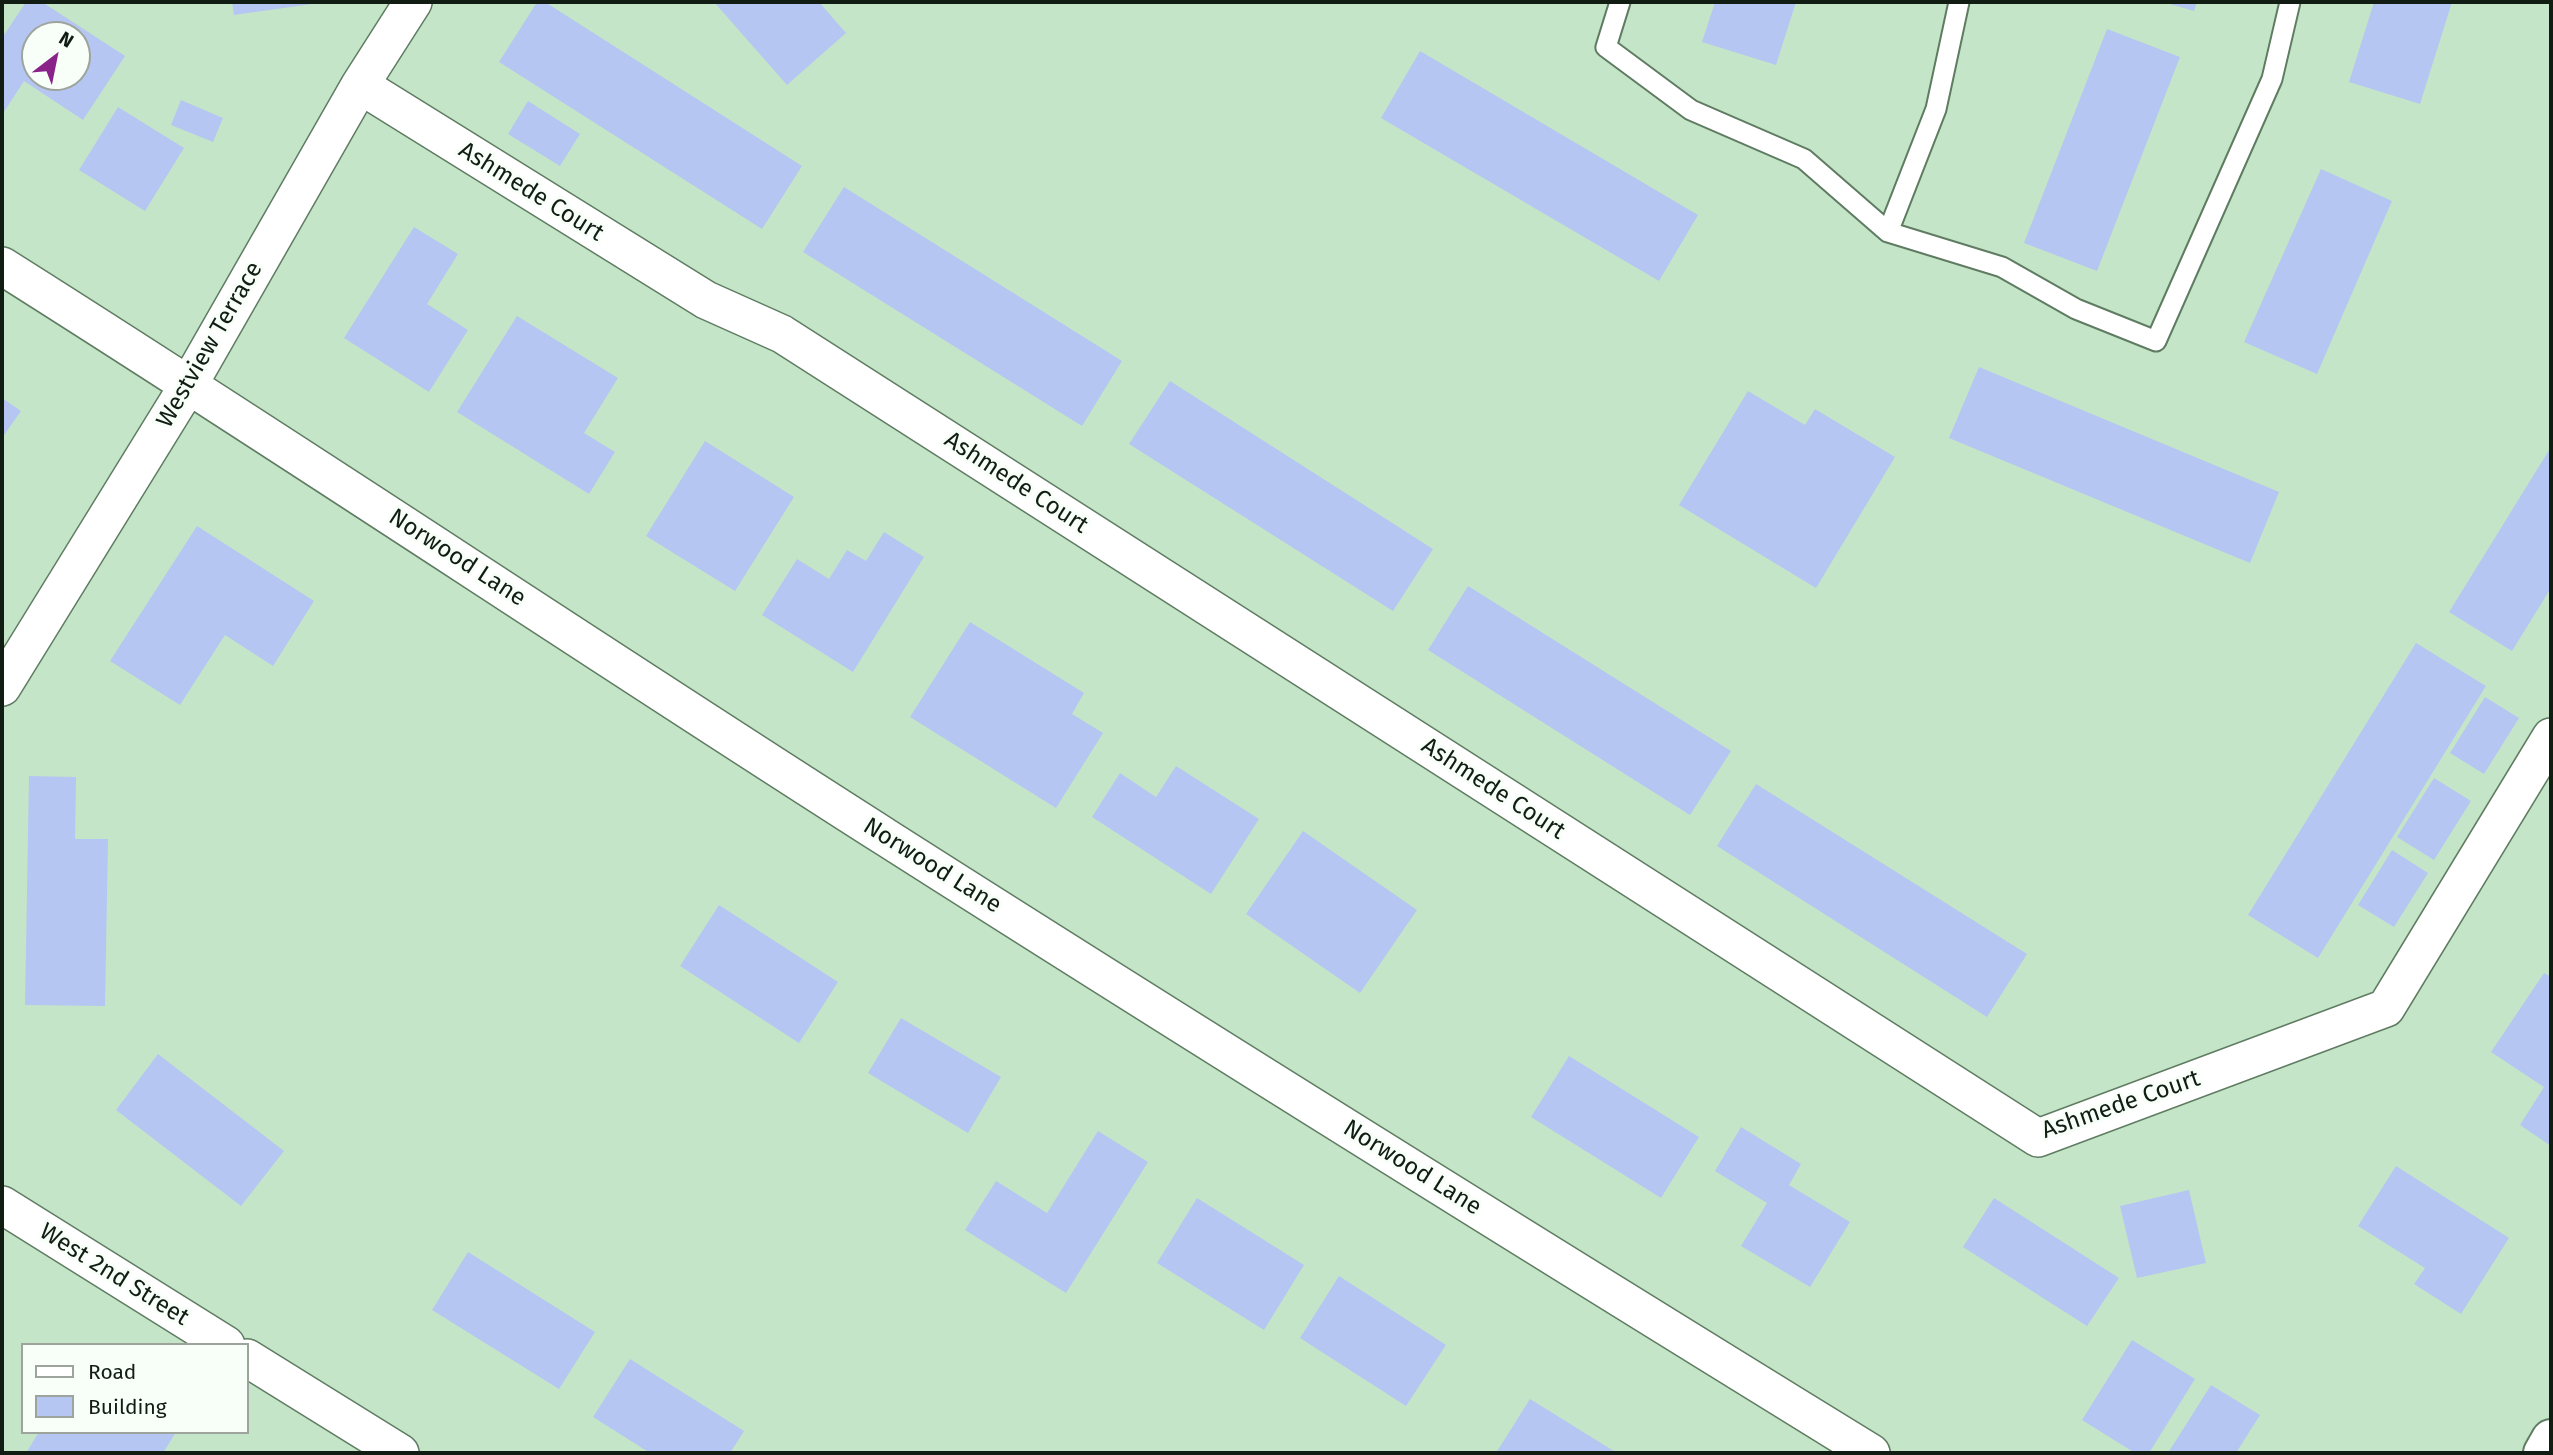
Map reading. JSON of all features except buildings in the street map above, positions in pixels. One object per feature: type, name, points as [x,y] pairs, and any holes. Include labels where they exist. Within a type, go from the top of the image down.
[{"type":"main road","points":[[2543,1453],[2551,1439]]},
{"type":"street","name":"Westview Terrace","points":[[2,687],[189,384],[360,85],[413,2]]},
{"type":"street","name":"Ashmede Court","points":[[360,85],[706,300],[782,334],[2038,1139],[2386,1008],[2551,737]]},
{"type":"street","name":"Norwood Lane","points":[[2,267],[189,384],[888,839],[1590,1280],[1871,1453]]},
{"type":"street","name":"West 2nd Street","points":[[5,1215],[223,1343]]},
{"type":"street","points":[[248,1359],[400,1453]]},
{"type":"lane","points":[[1620,2],[1606,47],[1691,110],[1804,159],[1888,232],[2002,267],[2077,309],[2156,341],[2272,79],[2290,2]]},
{"type":"lane","points":[[1888,232],[1936,109],[1959,2]]}]
